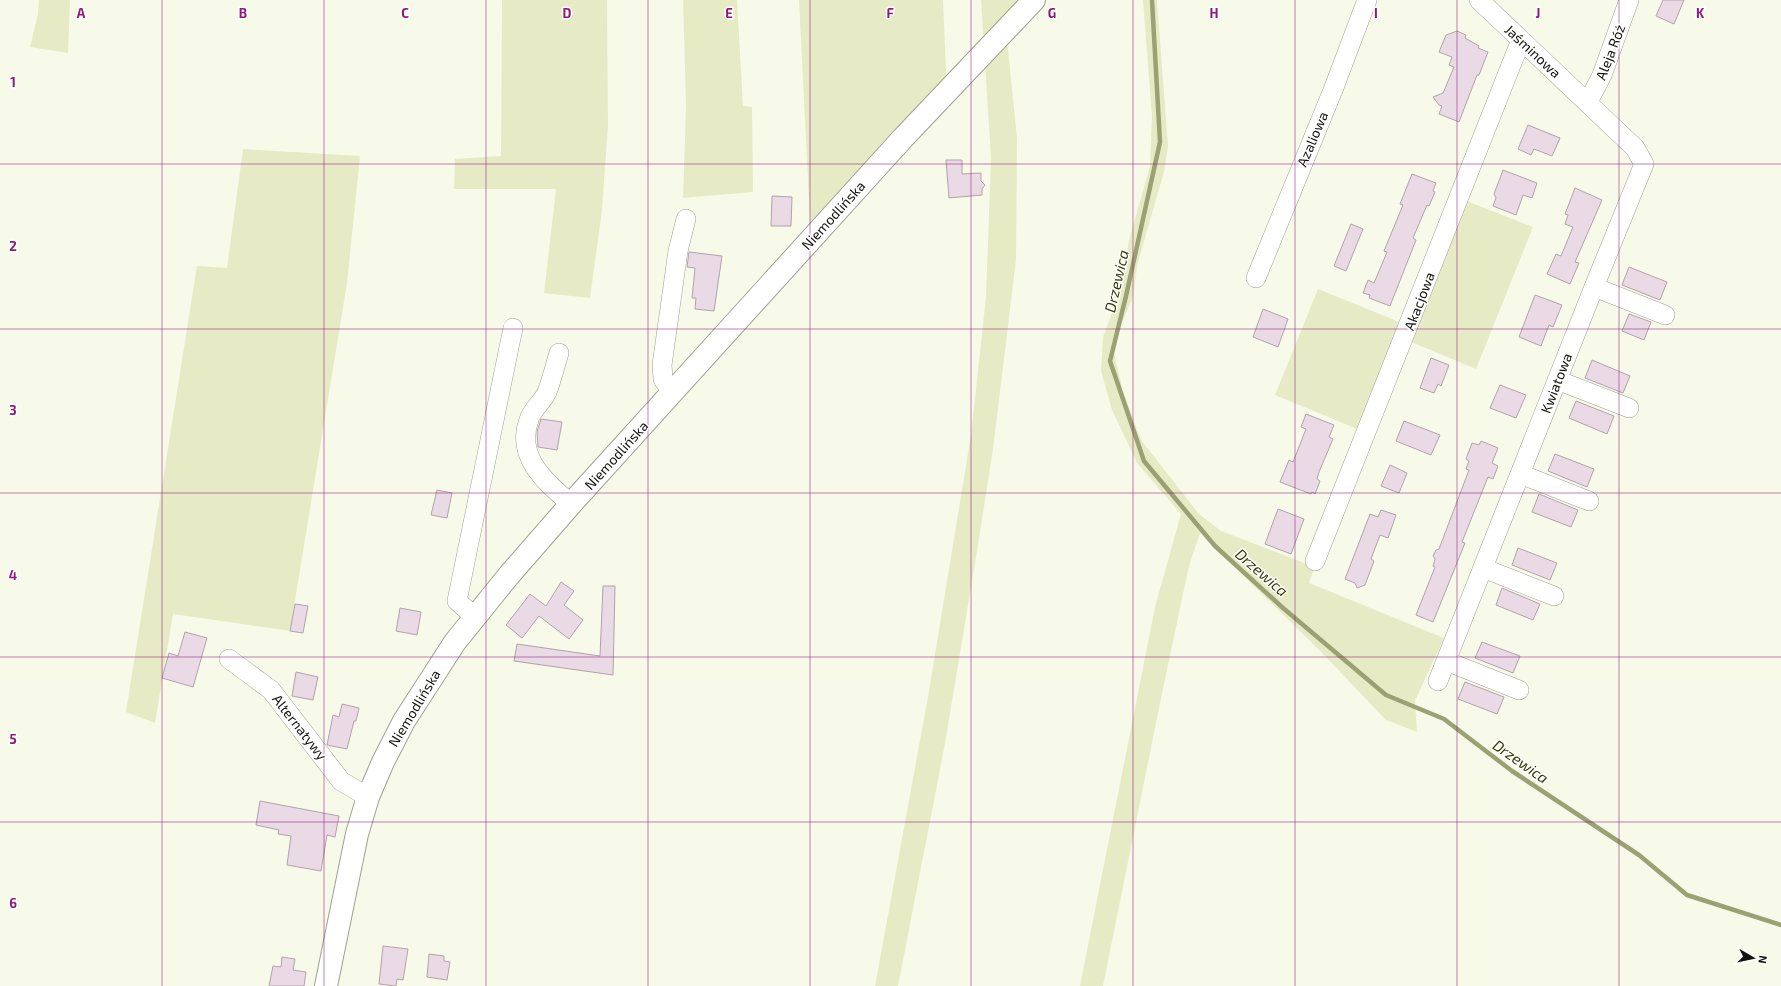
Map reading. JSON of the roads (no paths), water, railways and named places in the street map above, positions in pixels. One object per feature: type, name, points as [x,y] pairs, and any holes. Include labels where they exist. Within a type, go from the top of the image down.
[{"type":"main road","name":"Niemodlińska","points":[[326,986],[356,841],[368,797],[382,762],[404,721],[455,642],[510,574],[672,392],[903,138],[1034,0]]},
{"type":"street","name":"Azaliowa","points":[[1256,278],[1333,90],[1367,0]]},
{"type":"street","name":"Jaśminowa","points":[[1479,0],[1588,102]]},
{"type":"street","name":"Aleja Róż","points":[[1588,102],[1602,75],[1629,0]]},
{"type":"street","name":"Akacjowa","points":[[1315,561],[1521,40]]},
{"type":"street","name":"Kwiatowa","points":[[1438,681],[1644,164],[1635,148],[1588,102]]},
{"type":"street","points":[[672,392],[663,379],[662,365],[678,251],[686,219]]},
{"type":"street","points":[[1594,287],[1665,315]]},
{"type":"street","points":[[475,617],[457,600],[513,328]]},
{"type":"street","points":[[559,353],[547,392],[530,416],[524,436],[526,452],[534,466],[553,489],[571,504]]},
{"type":"street","points":[[1557,380],[1629,408]]},
{"type":"street","points":[[1520,474],[1589,501]]},
{"type":"street","points":[[1483,568],[1554,596]]},
{"type":"street","name":"Alternatywy","points":[[229,658],[271,690],[341,781],[368,797]]},
{"type":"street","points":[[1446,661],[1518,690]]},
{"type":"waterway","name":"Drzewica","points":[[1152,0],[1160,142],[1110,361],[1144,461],[1215,546],[1283,608],[1386,695],[1444,719],[1512,771],[1639,855],[1687,895],[1781,925]]}]
